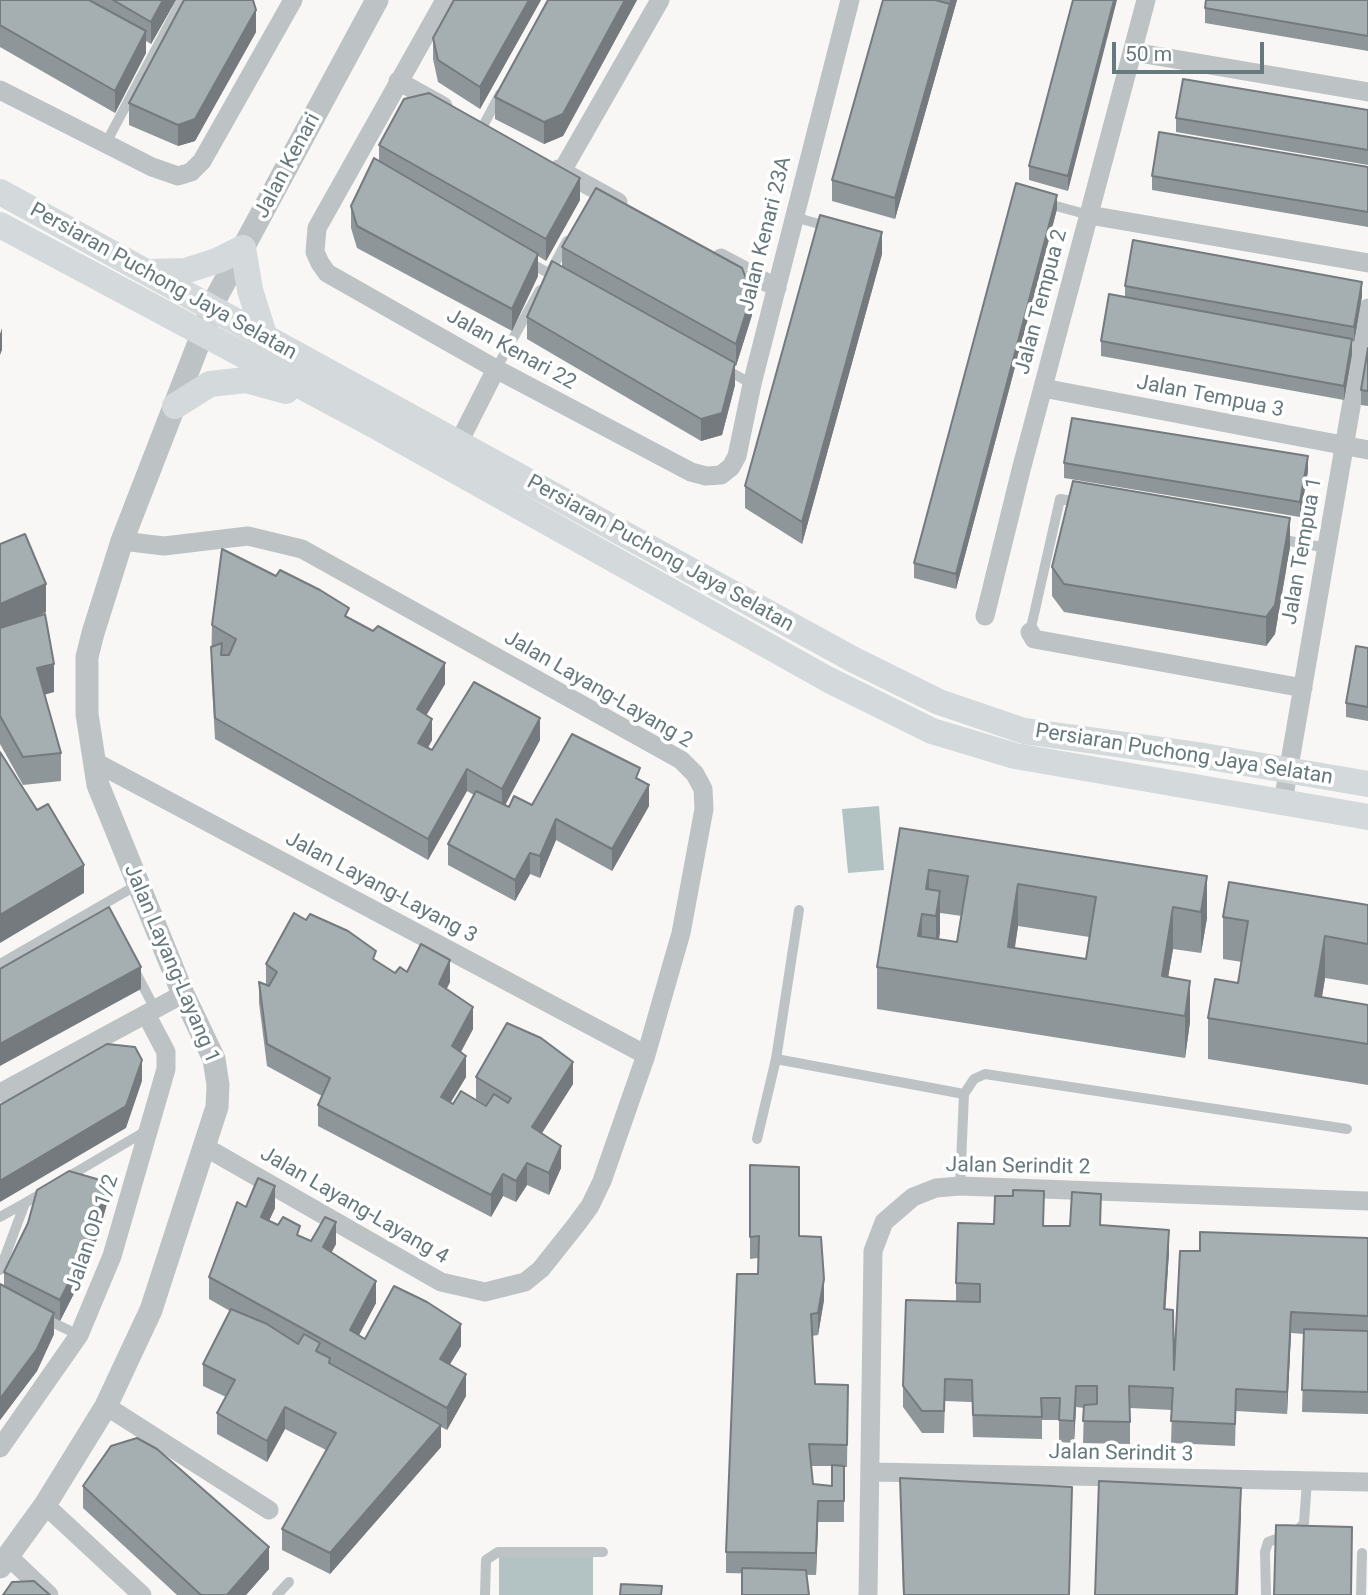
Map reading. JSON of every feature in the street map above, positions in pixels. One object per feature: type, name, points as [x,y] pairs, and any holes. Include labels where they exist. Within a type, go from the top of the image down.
[{"type":"main road","name":"Persiaran Puchong Jaya Selatan","points":[[0,192],[854,660],[939,702],[1024,730],[1368,784]]},
{"type":"main road","name":"Persiaran Puchong Jaya Selatan","points":[[0,225],[372,424],[830,680],[932,730],[1015,756],[1368,817]]},
{"type":"main road","points":[[147,272],[184,271],[219,260],[243,248],[250,290],[265,338]]},
{"type":"main road","points":[[175,406],[210,384],[246,380],[280,388],[372,424]]},
{"type":"street","name":"Jalan Kenari","points":[[202,334],[211,309],[377,0]]},
{"type":"street","points":[[445,0],[398,81],[476,124]]},
{"type":"street","points":[[562,171],[660,0]]},
{"type":"street","name":"Jalan Kenari 23A","points":[[721,475],[737,456],[793,217],[849,0]]},
{"type":"street","name":"Jalan Tempua 2","points":[[985,617],[1146,0]]},
{"type":"street","points":[[0,90],[152,167],[178,176],[191,172],[202,161],[286,3]]},
{"type":"street","points":[[1133,52],[1368,92]]},
{"type":"street","name":"Jalan Kenari 22","points":[[398,81],[359,167],[317,228],[316,252],[327,273],[496,369],[691,472],[706,476],[721,475]]},
{"type":"street","points":[[539,159],[562,171],[592,196],[632,210]]},
{"type":"street","points":[[1089,215],[1368,263]]},
{"type":"street","points":[[704,249],[776,288]]},
{"type":"street","name":"Jalan Tempua 1","points":[[1283,802],[1368,308]]},
{"type":"street","name":"Jalan Layang-Layang 1","points":[[4,1561],[46,1505],[107,1406],[151,1310],[217,1107],[218,1084],[214,1059],[183,994],[102,797],[87,714],[88,657],[122,541],[202,334]]},
{"type":"street","points":[[458,444],[496,369]]},
{"type":"street","name":"Jalan Tempua 3","points":[[1043,388],[1368,450]]},
{"type":"street","name":"Jalan Layang-Layang 2","points":[[122,541],[164,546],[248,536],[302,549],[681,760],[695,774],[703,789],[704,809],[681,933],[646,1055],[590,1206],[541,1269],[526,1282],[485,1292]]},
{"type":"street","points":[[1030,632],[1034,639],[1303,688]]},
{"type":"street","name":"Jalan Layang-Layang 3","points":[[95,762],[646,1055]]},
{"type":"street","points":[[0,1093],[183,994]]},
{"type":"street","name":"Jalan OP 1/2","points":[[0,1448],[79,1335],[112,1256],[166,1069],[166,1052],[151,1011]]},
{"type":"street","name":"Jalan Layang-Layang 4","points":[[205,1147],[441,1282],[485,1292]]},
{"type":"street","name":"Jalan Serindit 2","points":[[868,1595],[872,1472],[873,1251],[884,1222],[913,1197],[936,1188],[960,1186],[1368,1201]]},
{"type":"street","points":[[107,1406],[269,1510]]},
{"type":"street","name":"Jalan Serindit 3","points":[[872,1472],[1368,1482]]},
{"type":"street","points":[[46,1505],[142,1595]]},
{"type":"street","points":[[4,1561],[49,1595]]},
{"type":"lane","points":[[106,143],[182,0]]},
{"type":"lane","points":[[145,43],[156,49]]},
{"type":"lane","points":[[476,124],[507,81]]},
{"type":"lane","points":[[1031,199],[1089,215]]},
{"type":"lane","points":[[793,217],[841,230]]},
{"type":"lane","points":[[496,369],[576,226]]},
{"type":"lane","points":[[515,254],[573,287]]},
{"type":"lane","points":[[716,365],[752,384]]},
{"type":"lane","points":[[1030,632],[1060,499],[1086,504]]},
{"type":"lane","points":[[1273,538],[1327,548]]},
{"type":"lane","points":[[0,964],[137,885]]},
{"type":"lane","points":[[757,1139],[776,1059],[799,910]]},
{"type":"lane","points":[[131,964],[151,1011]]},
{"type":"lane","points":[[776,1059],[964,1094]]},
{"type":"lane","points":[[960,1186],[964,1094],[974,1079],[985,1074],[1348,1129]]},
{"type":"lane","points":[[60,1182],[150,1129]]},
{"type":"lane","points":[[0,1217],[49,1189]]},
{"type":"lane","points":[[0,1270],[25,1203]]},
{"type":"lane","points":[[31,1313],[79,1335]]},
{"type":"lane","points":[[1266,1595],[1268,1542],[1296,1532],[1304,1522],[1307,1481]]},
{"type":"lane","points":[[485,1595],[486,1560],[498,1552],[603,1552]]},
{"type":"lane","points":[[1361,1595],[1362,1553]]},
{"type":"lane","points":[[276,1595],[289,1582]]},
{"type":"shaded area","points":[[879,806],[884,870],[848,873],[842,809]]},
{"type":"shaded area","points":[[499,1556],[593,1556],[593,1595],[499,1595]]},
{"type":"building","points":[[0,0],[89,0],[146,31],[115,91],[0,25]]},
{"type":"building","points":[[113,0],[163,0],[151,22]]},
{"type":"building","points":[[184,0],[253,0],[256,10],[195,119],[178,125],[129,103]]},
{"type":"building","points":[[454,0],[529,0],[480,87],[438,60],[433,38]]},
{"type":"building","points":[[548,0],[625,0],[563,114],[544,122],[495,97]]},
{"type":"building","points":[[883,0],[935,0],[950,4],[895,198],[832,180]]},
{"type":"building","points":[[1073,0],[1114,0],[1068,176],[1029,166]]},
{"type":"building","points":[[1206,0],[1368,0],[1368,36],[1205,8]]},
{"type":"building","points":[[1183,79],[1368,110],[1368,150],[1176,118]]},
{"type":"building","points":[[429,93],[580,178],[546,239],[379,145],[404,99]]},
{"type":"building","points":[[1159,132],[1368,167],[1368,212],[1152,176]]},
{"type":"building","points":[[374,158],[538,254],[512,309],[357,226],[351,206]]},
{"type":"building","points":[[1016,183],[1057,195],[956,574],[914,563]]},
{"type":"building","points":[[596,188],[742,268],[752,294],[736,344],[562,247]]},
{"type":"building","points":[[820,215],[882,232],[802,522],[745,486]]},
{"type":"building","points":[[1133,240],[1362,282],[1354,327],[1125,286]]},
{"type":"building","points":[[552,261],[735,363],[722,413],[701,419],[527,317]]},
{"type":"building","points":[[1109,294],[1352,339],[1344,386],[1101,341]]},
{"type":"building","points":[[1368,348],[1368,391],[1361,390]]},
{"type":"building","points":[[1072,418],[1308,456],[1300,502],[1064,463]]},
{"type":"building","points":[[1073,481],[1290,518],[1275,605],[1266,617],[1064,584],[1052,567]]},
{"type":"building","points":[[25,534],[46,584],[0,604],[0,544]]},
{"type":"building","points":[[222,549],[276,576],[280,570],[320,590],[349,608],[345,616],[373,631],[378,626],[445,663],[417,709],[432,719],[418,743],[432,750],[474,682],[540,718],[502,789],[467,769],[428,839],[215,718],[211,647],[222,643],[221,655],[229,655],[236,639],[212,625]]},
{"type":"building","points":[[45,614],[54,664],[37,668],[61,753],[23,757],[0,716],[0,628]]},
{"type":"building","points":[[1356,646],[1368,648],[1368,707],[1346,703]]},
{"type":"building","points":[[572,734],[640,768],[636,778],[649,785],[612,849],[556,819],[540,856],[530,853],[515,880],[448,844],[476,791],[509,807],[514,796],[532,805]]},
{"type":"building","points":[[0,752],[37,810],[48,804],[84,865],[0,915]]},
{"type":"building","points":[[900,828],[1207,876],[1201,912],[1173,907],[1162,976],[1190,981],[1185,1016],[877,967]],"holes":[[[929,870],[968,876],[957,942],[918,936],[922,914],[936,916],[940,891],[926,889]],[[1018,884],[1096,897],[1086,959],[1008,947]]]},
{"type":"building","points":[[1229,882],[1368,905],[1368,944],[1325,936],[1315,996],[1368,1005],[1368,1044],[1208,1018],[1215,979],[1238,983],[1248,921],[1223,917]]},
{"type":"building","points":[[109,907],[141,967],[0,1044],[0,969]]},
{"type":"building","points":[[294,913],[306,920],[310,914],[348,931],[376,951],[373,959],[395,973],[400,967],[407,972],[421,944],[450,960],[439,984],[473,1007],[452,1046],[466,1056],[441,1097],[453,1104],[461,1091],[486,1106],[494,1094],[508,1103],[511,1098],[476,1077],[507,1023],[541,1038],[573,1062],[532,1127],[561,1146],[549,1173],[527,1163],[516,1181],[503,1174],[491,1195],[318,1105],[330,1078],[267,1044],[259,982],[269,986],[277,972],[266,964]]},
{"type":"building","points":[[107,1044],[135,1047],[142,1060],[126,1106],[0,1181],[0,1105]]},
{"type":"building","points":[[750,1165],[799,1167],[799,1236],[821,1237],[824,1279],[818,1313],[811,1314],[815,1384],[848,1385],[847,1445],[809,1444],[813,1484],[832,1486],[832,1465],[844,1466],[844,1501],[818,1501],[816,1553],[726,1552],[737,1274],[758,1274],[759,1236],[750,1237]]},
{"type":"building","points":[[69,1171],[107,1182],[90,1240],[60,1300],[4,1272],[28,1223],[37,1190]]},
{"type":"building","points":[[258,1178],[275,1186],[261,1217],[278,1225],[283,1217],[300,1226],[297,1235],[311,1241],[325,1217],[336,1222],[323,1247],[376,1281],[350,1330],[365,1339],[394,1286],[427,1302],[461,1324],[440,1359],[466,1374],[447,1408],[209,1277],[237,1202],[246,1207]]},
{"type":"building","points":[[1013,1190],[1044,1191],[1043,1226],[1070,1226],[1072,1192],[1101,1194],[1100,1225],[1169,1230],[1164,1309],[1173,1310],[1174,1370],[1180,1251],[1200,1251],[1200,1232],[1368,1238],[1368,1316],[1291,1312],[1287,1392],[1236,1389],[1235,1424],[1171,1421],[1173,1388],[1129,1386],[1130,1422],[1083,1421],[1084,1405],[1097,1404],[1097,1386],[1076,1386],[1074,1421],[1059,1420],[1060,1398],[1041,1398],[1042,1417],[973,1415],[972,1380],[945,1379],[944,1411],[922,1411],[903,1386],[906,1300],[980,1302],[980,1284],[956,1283],[958,1223],[994,1224],[995,1196],[1013,1196]]},
{"type":"building","points":[[0,1284],[54,1313],[37,1349],[0,1399]]},
{"type":"building","points":[[231,1309],[267,1324],[298,1344],[304,1334],[320,1343],[316,1351],[330,1358],[329,1363],[441,1425],[330,1553],[282,1529],[336,1433],[285,1407],[267,1441],[217,1413],[235,1380],[203,1364]]},
{"type":"building","points":[[1304,1329],[1368,1331],[1368,1392],[1302,1390]]},
{"type":"building","points":[[137,1438],[157,1449],[269,1547],[227,1595],[201,1595],[83,1486],[111,1446]]},
{"type":"building","points":[[900,1478],[1072,1487],[1069,1595],[904,1595]]},
{"type":"building","points":[[1099,1481],[1241,1488],[1236,1595],[1095,1595]]},
{"type":"building","points":[[1276,1525],[1352,1527],[1351,1595],[1274,1595]]},
{"type":"building","points":[[742,1568],[806,1570],[809,1595],[742,1595]]},
{"type":"building","points":[[34,1581],[50,1595],[3,1595],[12,1582]]},
{"type":"building","points":[[621,1584],[662,1586],[661,1595],[620,1595]]}]
